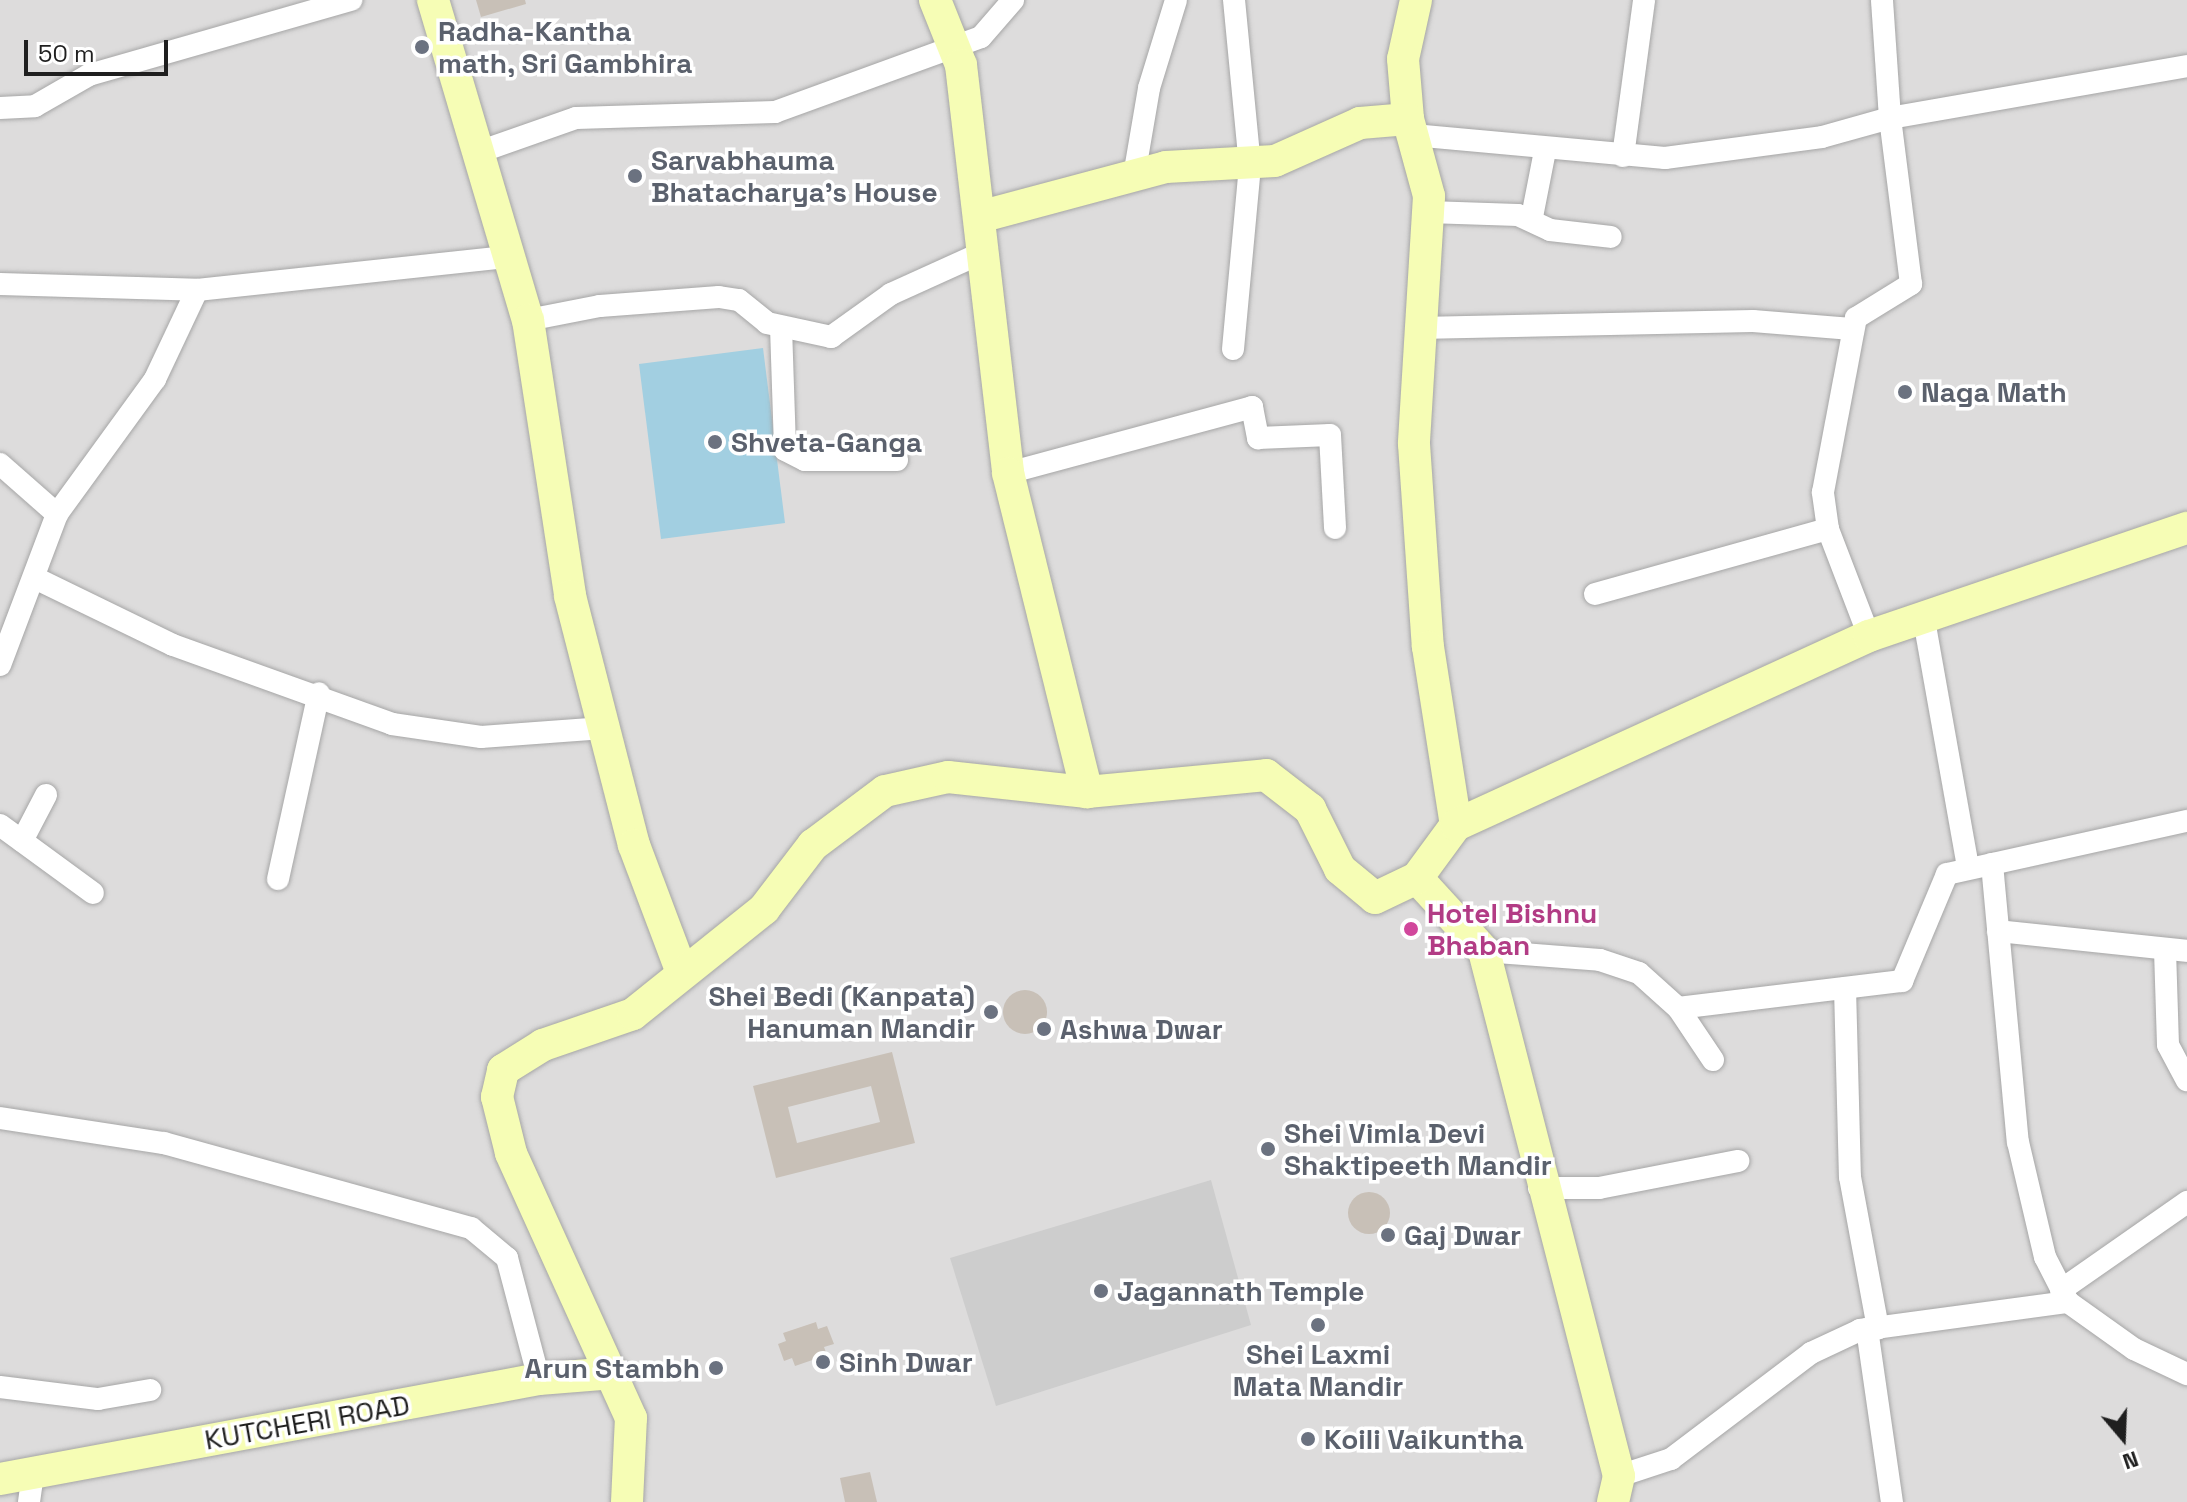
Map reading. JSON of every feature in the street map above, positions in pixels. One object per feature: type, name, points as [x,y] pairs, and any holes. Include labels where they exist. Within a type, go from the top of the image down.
[{"type":"main road","points":[[433,0],[513,256],[528,320],[570,596],[634,845],[681,970]]},
{"type":"main road","points":[[935,0],[954,48],[983,216],[1008,473],[1087,792]]},
{"type":"main road","points":[[1416,0],[1403,59],[1411,127],[1428,212],[1414,444],[1427,632],[1456,825]]},
{"type":"main road","points":[[983,216],[1166,167],[1250,166],[1360,123],[1411,127]]},
{"type":"main road","points":[[627,1502],[631,1418],[614,1373],[553,1258],[497,1097],[503,1070],[543,1045],[633,1014],[681,970],[764,909],[813,845],[885,791],[948,777],[1087,792],[1266,775],[1310,809],[1340,869],[1375,898],[1417,878],[1456,825],[1869,636],[1924,620],[2187,528]]},
{"type":"main road","points":[[1417,878],[1484,951],[1539,1188],[1616,1489]]},
{"type":"main road","name":"KUTCHERI ROAD","points":[[0,1479],[31,1487],[539,1379],[614,1373]]},
{"type":"street","points":[[0,108],[35,106],[89,75],[351,0]]},
{"type":"street","points":[[479,152],[576,118],[775,112],[876,69],[954,48],[995,28],[1013,0]]},
{"type":"street","points":[[1134,176],[1149,88],[1176,0]]},
{"type":"street","points":[[1233,349],[1250,166],[1234,0]]},
{"type":"street","points":[[1623,156],[1644,0]]},
{"type":"street","points":[[1869,636],[1828,529],[1828,435],[1852,329],[1862,310],[1899,297],[1911,284],[1890,118],[1882,0]]},
{"type":"street","points":[[1411,127],[1545,151],[1623,156],[1709,156],[1890,118],[2187,66]]},
{"type":"street","points":[[1532,217],[1545,151]]},
{"type":"street","points":[[1428,212],[1532,217],[1550,230],[1611,237]]},
{"type":"street","points":[[528,320],[600,306],[719,297],[739,300],[781,327],[816,337],[841,333],[891,294],[986,251]]},
{"type":"street","points":[[0,284],[197,290],[513,256]]},
{"type":"street","points":[[0,665],[57,514],[155,379],[197,290]]},
{"type":"street","points":[[1419,328],[1753,321],[1852,329]]},
{"type":"street","points":[[781,327],[785,450],[805,460],[897,460]]},
{"type":"street","points":[[1008,473],[1252,407],[1258,438],[1330,435],[1335,528]]},
{"type":"street","points":[[0,464],[57,514]]},
{"type":"street","points":[[1595,594],[1828,529]]},
{"type":"street","points":[[35,578],[173,645],[437,734],[604,728]]},
{"type":"street","points":[[1924,620],[1968,868]]},
{"type":"street","points":[[278,879],[319,693]]},
{"type":"street","points":[[22,841],[46,795]]},
{"type":"street","points":[[1678,1008],[1892,984],[1908,975],[1941,884],[1968,868],[2187,821]]},
{"type":"street","points":[[0,825],[93,893]]},
{"type":"street","points":[[1992,864],[2018,1142],[2045,1257],[2064,1296],[2134,1349],[2187,1374]]},
{"type":"street","points":[[1998,931],[2176,951],[2168,1045],[2187,1080]]},
{"type":"street","points":[[1484,951],[1600,960],[1639,973],[1678,1008],[1713,1060]]},
{"type":"street","points":[[1845,988],[1850,1177],[1872,1328],[1892,1502]]},
{"type":"street","points":[[0,1118],[164,1143],[471,1228],[507,1258],[539,1379]]},
{"type":"street","points":[[1539,1188],[1599,1188],[1738,1161]]},
{"type":"street","points":[[1616,1489],[1671,1459],[1811,1353],[1872,1328],[2064,1296],[2187,1202]]},
{"type":"street","points":[[0,1387],[98,1399],[150,1390]]},
{"type":"shaded area","points":[[0,0],[2187,0],[2187,1502],[0,1502]]},
{"type":"shaded area","name":"Jagannath Temple","points":[[1211,1180],[1251,1325],[996,1406],[950,1258]]},
{"type":"water","points":[[763,348],[785,523],[661,539],[639,364]]},
{"type":"building","points":[[476,0],[525,0],[526,4],[481,17]]},
{"type":"building","points":[[1025,990],[1041,996],[1047,1012],[1041,1028],[1025,1034],[1009,1028],[1003,1012],[1009,996]]},
{"type":"building","points":[[892,1052],[915,1143],[776,1178],[753,1086]],"holes":[[[871,1086],[880,1122],[797,1143],[788,1107]]]},
{"type":"building","points":[[1369,1192],[1384,1198],[1390,1213],[1384,1228],[1369,1234],[1354,1228],[1348,1213],[1354,1198]]},
{"type":"building","points":[[816,1322],[818,1329],[827,1326],[834,1344],[824,1347],[827,1355],[795,1366],[792,1358],[784,1361],[778,1344],[786,1341],[783,1333]]},
{"type":"building","points":[[870,1472],[877,1502],[845,1502],[840,1478]]},
{"type":"place","name":"Radha-Kantha math, Sri Gambhira","points":[[422,47]]},
{"type":"place","name":"Sarvabhauma Bhatacharya's House","points":[[635,176]]},
{"type":"place","name":"Naga Math","points":[[1905,392]]},
{"type":"place","name":"Shveta-Ganga","points":[[715,442]]},
{"type":"place","name":"Hotel Bishnu Bhaban","points":[[1411,929]]},
{"type":"place","name":"Shei Bedi (Kanpata) Hanuman Mandir","points":[[991,1012]]},
{"type":"place","name":"Ashwa Dwar","points":[[1044,1029]]},
{"type":"place","name":"Shei Vimla Devi Shaktipeeth Mandir","points":[[1268,1149]]},
{"type":"place","name":"Gaj Dwar","points":[[1388,1235]]},
{"type":"place","name":"Jagannath Temple","points":[[1101,1291]]},
{"type":"place","name":"Shei Laxmi Mata Mandir","points":[[1318,1325]]},
{"type":"place","name":"Sinh Dwar","points":[[823,1362]]},
{"type":"place","name":"Arun Stambh","points":[[716,1368]]},
{"type":"place","name":"Koili Vaikuntha","points":[[1308,1439]]}]
